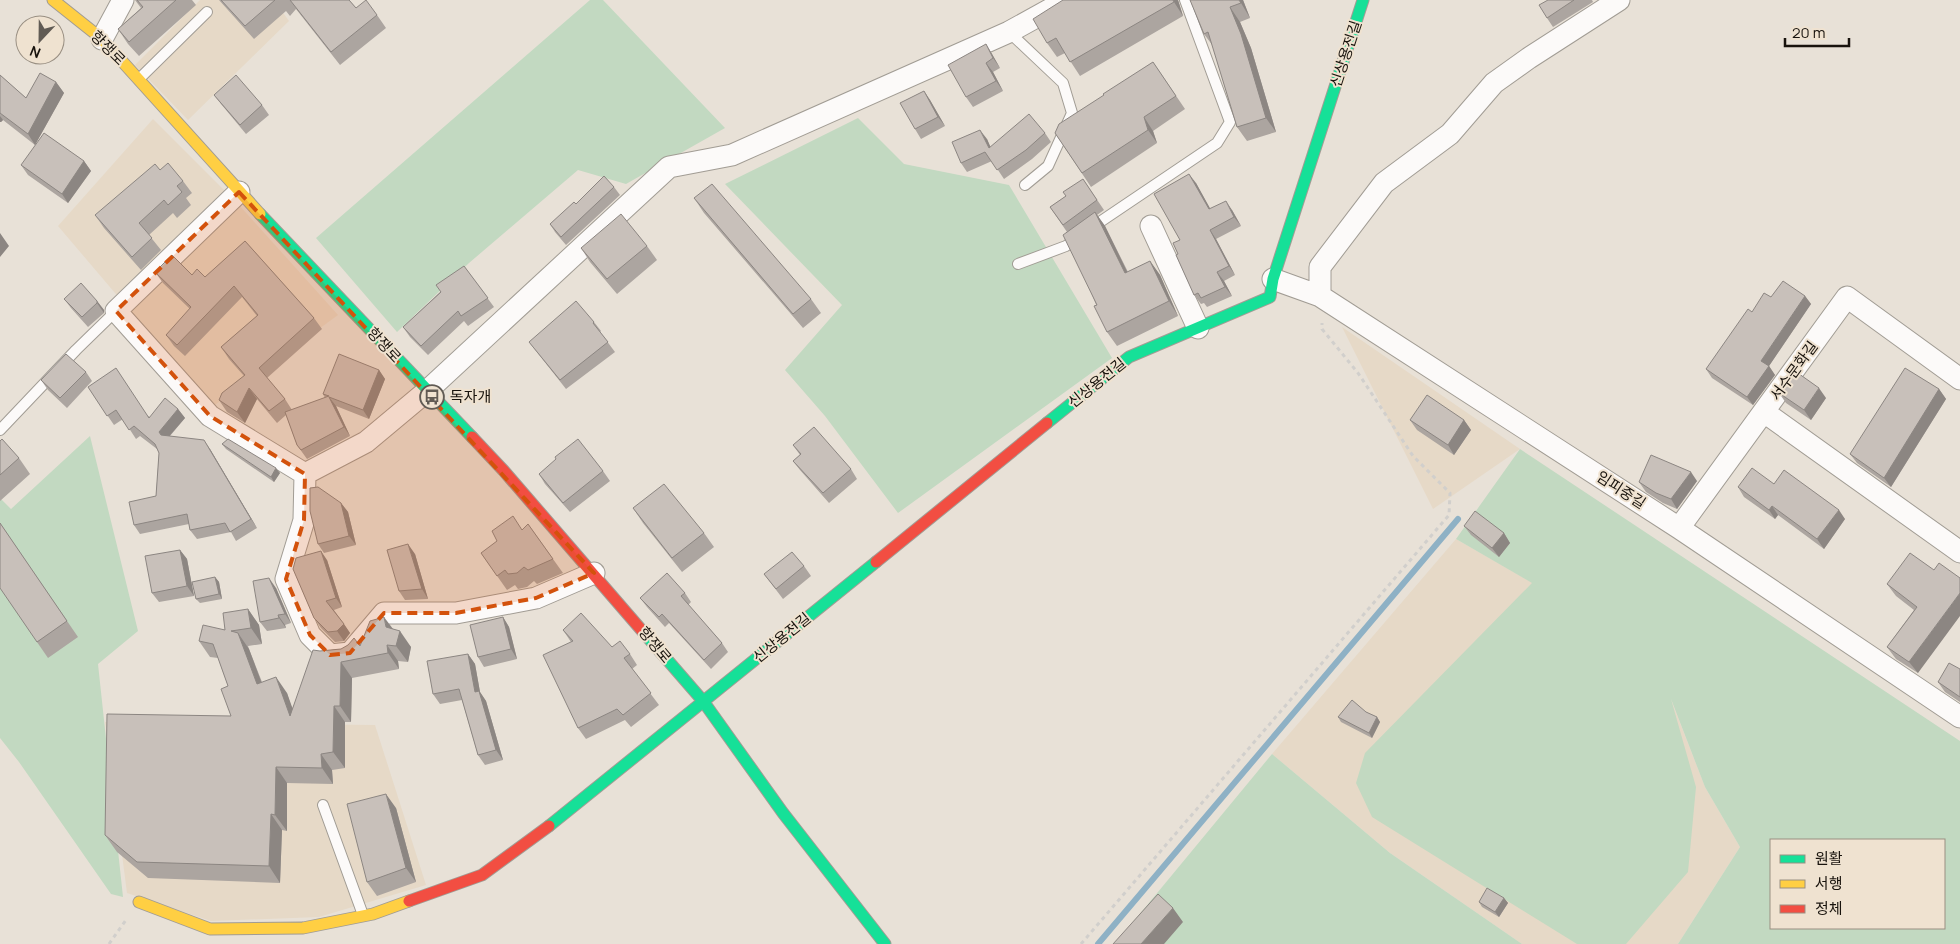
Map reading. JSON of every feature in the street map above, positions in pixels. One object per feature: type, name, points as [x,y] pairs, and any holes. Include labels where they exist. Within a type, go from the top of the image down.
[{"type":"street","name":"항쟁로","points":[[52,0],[102,39],[239,192],[504,471],[594,573],[703,702],[783,813],[885,944]]},
{"type":"street","points":[[102,39],[123,0]]},
{"type":"street","points":[[305,474],[366,442],[427,391],[669,167],[732,155],[1009,32],[1067,0]]},
{"type":"street","name":"신상용전길","points":[[703,702],[1129,357],[1270,297],[1273,279],[1363,0]]},
{"type":"street","points":[[1320,296],[1320,267],[1384,183],[1450,134],[1494,83],[1529,58],[1620,0]]},
{"type":"street","points":[[239,192],[116,311],[210,416],[305,474]]},
{"type":"street","points":[[1151,226],[1198,328]]},
{"type":"street","name":"임피중길","points":[[1273,279],[1320,296],[1679,528],[1960,717]]},
{"type":"street","name":"서수문화길","points":[[1960,379],[1847,297],[1764,412],[1960,552]]},
{"type":"street","points":[[1679,528],[1764,412]]},
{"type":"street","points":[[305,474],[304,520],[286,578],[310,635],[330,655],[350,653],[384,613],[456,613],[536,598],[594,573]]},
{"type":"street","points":[[139,902],[210,929],[303,928],[363,916],[482,875],[498,865],[703,702]]},
{"type":"lane","points":[[1018,264],[1066,246],[1125,203],[1216,143],[1230,122],[1185,0]]},
{"type":"lane","points":[[138,79],[207,12]]},
{"type":"lane","points":[[1009,32],[1063,83],[1072,113],[1048,166],[1025,185]]},
{"type":"lane","points":[[0,430],[116,311]]},
{"type":"lane","points":[[323,805],[363,916]]},
{"type":"path","points":[[1082,944],[1450,515],[1450,492],[1413,456],[1358,373],[1322,329],[1320,296]]},
{"type":"highlighted area","points":[[239,192],[594,573],[536,598],[456,613],[384,613],[350,653],[330,655],[310,635],[286,579],[304,520],[305,474],[210,416],[116,311]]},
{"type":"shaded area","points":[[200,0],[274,0],[289,21],[188,120],[135,65]]},
{"type":"shaded area","points":[[153,119],[239,205],[338,315],[212,407],[58,226]]},
{"type":"shaded area","points":[[1342,327],[1520,449],[1433,509]]},
{"type":"shaded area","points":[[1456,539],[1533,583],[1668,692],[1705,787],[1740,847],[1678,944],[1522,944],[1390,853],[1272,754]]},
{"type":"shaded area","points":[[105,722],[375,725],[426,885],[319,917],[211,921],[127,893]]},
{"type":"green space","points":[[590,0],[603,0],[725,128],[626,184],[578,170],[469,263],[397,332],[316,238]]},
{"type":"green space","points":[[858,118],[904,164],[1009,185],[1112,358],[898,513],[825,416],[785,370],[842,305],[725,184]]},
{"type":"green space","points":[[90,436],[138,631],[98,664],[123,897],[111,894],[19,762],[0,738],[0,498],[11,509]]},
{"type":"green space","points":[[1520,449],[1960,741],[1960,944],[1678,944],[1740,847],[1705,787],[1671,699],[1696,787],[1688,872],[1626,944],[1577,944],[1372,817],[1356,783],[1365,753],[1532,583],[1456,539]]},
{"type":"green space","points":[[1272,754],[1390,853],[1522,944],[1115,944]]},
{"type":"building","points":[[137,0],[176,0],[129,42],[118,29],[143,7]]},
{"type":"building","points":[[221,0],[275,0],[245,26]]},
{"type":"building","points":[[290,0],[349,0],[356,8],[366,0],[377,15],[331,52]]},
{"type":"building","points":[[1063,0],[1173,0],[1174,2],[1070,62],[1056,38],[1047,43],[1033,19]]},
{"type":"building","points":[[1190,0],[1239,0],[1241,3],[1230,7],[1241,34],[1266,118],[1237,127],[1208,32],[1204,34]]},
{"type":"building","points":[[1548,0],[1574,0],[1547,18],[1539,5]]},
{"type":"building","points":[[986,44],[993,58],[986,63],[996,81],[966,97],[948,65]]},
{"type":"building","points":[[1153,62],[1176,96],[1144,117],[1148,130],[1082,173],[1055,133],[1059,124]]},
{"type":"building","points":[[40,73],[56,82],[28,134],[0,113],[0,75],[26,98]]},
{"type":"building","points":[[236,75],[262,105],[240,125],[214,95]]},
{"type":"building","points":[[924,91],[938,117],[915,129],[900,103]]},
{"type":"building","points":[[1029,114],[1045,133],[1026,150],[997,170],[985,152],[961,163],[952,142],[980,130],[989,148]]},
{"type":"building","points":[[44,133],[84,161],[62,194],[21,165]]},
{"type":"building","points":[[168,163],[183,181],[177,186],[182,192],[168,205],[164,200],[139,223],[152,238],[132,257],[95,215],[155,164],[160,170]]},
{"type":"building","points":[[1189,174],[1209,209],[1226,201],[1234,217],[1210,230],[1229,266],[1217,272],[1225,287],[1201,298],[1198,293],[1194,295],[1176,255],[1178,254],[1173,243],[1180,240],[1154,194]]},
{"type":"building","points":[[604,176],[614,187],[561,237],[550,224],[574,202],[576,204]]},
{"type":"building","points":[[1083,179],[1097,200],[1063,225],[1050,207],[1066,196],[1063,192]]},
{"type":"building","points":[[712,184],[811,299],[793,314],[694,198]]},
{"type":"building","points":[[1095,212],[1125,273],[1150,261],[1169,301],[1107,332],[1094,306],[1097,305],[1063,235]]},
{"type":"building","points":[[621,214],[647,246],[607,279],[581,248]]},
{"type":"building","points":[[245,241],[314,318],[259,368],[285,399],[269,411],[249,388],[237,412],[219,400],[222,393],[245,375],[221,347],[258,315],[234,286],[177,345],[166,335],[191,307],[155,272],[172,255],[192,275],[197,269],[205,277]]},
{"type":"building","points":[[464,266],[488,298],[461,316],[458,311],[421,346],[403,327],[441,292],[436,285]]},
{"type":"building","points":[[1783,281],[1805,296],[1761,361],[1769,366],[1747,397],[1706,369],[1748,309],[1752,312],[1764,293],[1771,297]]},
{"type":"building","points":[[81,283],[97,301],[82,317],[64,299]]},
{"type":"building","points":[[576,301],[608,342],[560,380],[529,342]]},
{"type":"building","points":[[66,354],[86,372],[60,398],[41,380]]},
{"type":"building","points":[[339,354],[379,370],[363,410],[329,397],[344,427],[301,450],[297,445],[285,412],[329,396],[323,394]]},
{"type":"building","points":[[116,368],[149,418],[165,398],[178,409],[159,432],[161,435],[204,440],[251,519],[230,532],[225,523],[190,530],[187,514],[134,525],[129,502],[156,496],[159,453],[155,444],[134,426],[129,430],[116,410],[107,416],[88,387]]},
{"type":"building","points":[[1905,368],[1939,389],[1884,478],[1850,454]]},
{"type":"building","points":[[1795,371],[1819,388],[1804,410],[1779,393]]},
{"type":"building","points":[[1427,395],[1464,420],[1448,445],[1410,420]]},
{"type":"building","points":[[814,427],[851,469],[823,493],[793,461],[801,454],[793,445]]},
{"type":"building","points":[[2,439],[19,458],[0,475],[0,441]]},
{"type":"building","points":[[228,439],[276,468],[271,477],[222,444]]},
{"type":"building","points":[[578,439],[603,471],[563,503],[539,474],[556,459],[555,457]]},
{"type":"building","points":[[1651,455],[1691,472],[1671,499],[1656,493],[1639,482]]},
{"type":"building","points":[[1752,468],[1774,484],[1784,470],[1839,510],[1817,539],[1772,506],[1769,510],[1738,487]]},
{"type":"building","points":[[664,484],[704,533],[672,558],[633,508]]},
{"type":"building","points":[[318,487],[341,503],[349,536],[318,544],[310,511],[310,488]]},
{"type":"building","points":[[1475,511],[1504,533],[1492,548],[1464,526]]},
{"type":"building","points":[[513,516],[522,530],[528,524],[553,559],[528,570],[524,567],[517,573],[508,574],[505,570],[497,576],[481,553],[497,541],[492,531]]},
{"type":"building","points":[[0,523],[67,621],[37,642],[0,588]]},
{"type":"building","points":[[408,544],[422,589],[399,591],[387,550]]},
{"type":"building","points":[[180,550],[187,586],[152,593],[145,556]]},
{"type":"building","points":[[321,551],[336,598],[326,601],[344,624],[337,631],[328,632],[314,618],[293,569],[296,558]]},
{"type":"building","points":[[792,552],[804,566],[776,589],[764,574]]},
{"type":"building","points":[[1910,553],[1934,570],[1939,563],[1960,578],[1960,593],[1909,662],[1887,647],[1917,607],[1887,584]]},
{"type":"building","points":[[667,573],[685,593],[681,596],[722,643],[704,660],[662,614],[659,617],[640,598]]},
{"type":"building","points":[[215,577],[219,594],[196,599],[192,582]]},
{"type":"building","points":[[269,578],[285,614],[278,615],[279,618],[260,622],[253,581]]},
{"type":"building","points":[[248,609],[251,628],[231,631],[238,633],[257,684],[276,677],[290,716],[313,650],[341,649],[354,638],[360,646],[370,621],[384,617],[386,627],[400,631],[396,646],[387,645],[388,653],[341,662],[340,706],[334,706],[333,752],[321,754],[322,768],[276,767],[275,815],[271,814],[269,866],[137,862],[105,835],[107,714],[231,716],[221,689],[228,686],[213,644],[199,641],[203,625],[225,630],[223,613]]},
{"type":"building","points":[[581,613],[612,647],[620,641],[630,654],[624,658],[651,693],[623,715],[617,709],[578,728],[543,655],[573,641],[563,630]]},
{"type":"building","points":[[503,617],[511,649],[478,657],[470,625]]},
{"type":"building","points":[[468,654],[475,692],[479,691],[496,750],[478,755],[459,689],[433,694],[427,661]]},
{"type":"building","points":[[1949,663],[1960,669],[1960,697],[1938,682]]},
{"type":"building","points":[[1352,700],[1366,712],[1377,717],[1369,733],[1338,717]]},
{"type":"building","points":[[386,794],[406,868],[367,882],[347,804]]},
{"type":"building","points":[[1487,888],[1504,898],[1495,912],[1479,902]]},
{"type":"building","points":[[1158,894],[1173,908],[1141,944],[1113,944]]},
{"type":"waterway","points":[[1098,944],[1458,519]]},
{"type":"traffic: fast","points":[[1047,423],[1129,357],[1270,297],[1273,279],[1363,0]]},
{"type":"traffic: fast","points":[[260,214],[472,437]]},
{"type":"traffic: fast","points":[[549,826],[876,562]]},
{"type":"traffic: fast","points":[[644,633],[703,701],[783,813],[885,944]]},
{"type":"traffic: slow","points":[[53,0],[102,39],[260,214]]},
{"type":"traffic: slow","points":[[139,902],[210,929],[303,928],[373,914],[409,901]]},
{"type":"traffic: jam","points":[[876,562],[1047,423]]},
{"type":"traffic: jam","points":[[472,437],[504,471],[644,633]]},
{"type":"traffic: jam","points":[[409,901],[482,875],[549,826]]},
{"type":"place","name":"독자개","points":[[432,397]]}]
